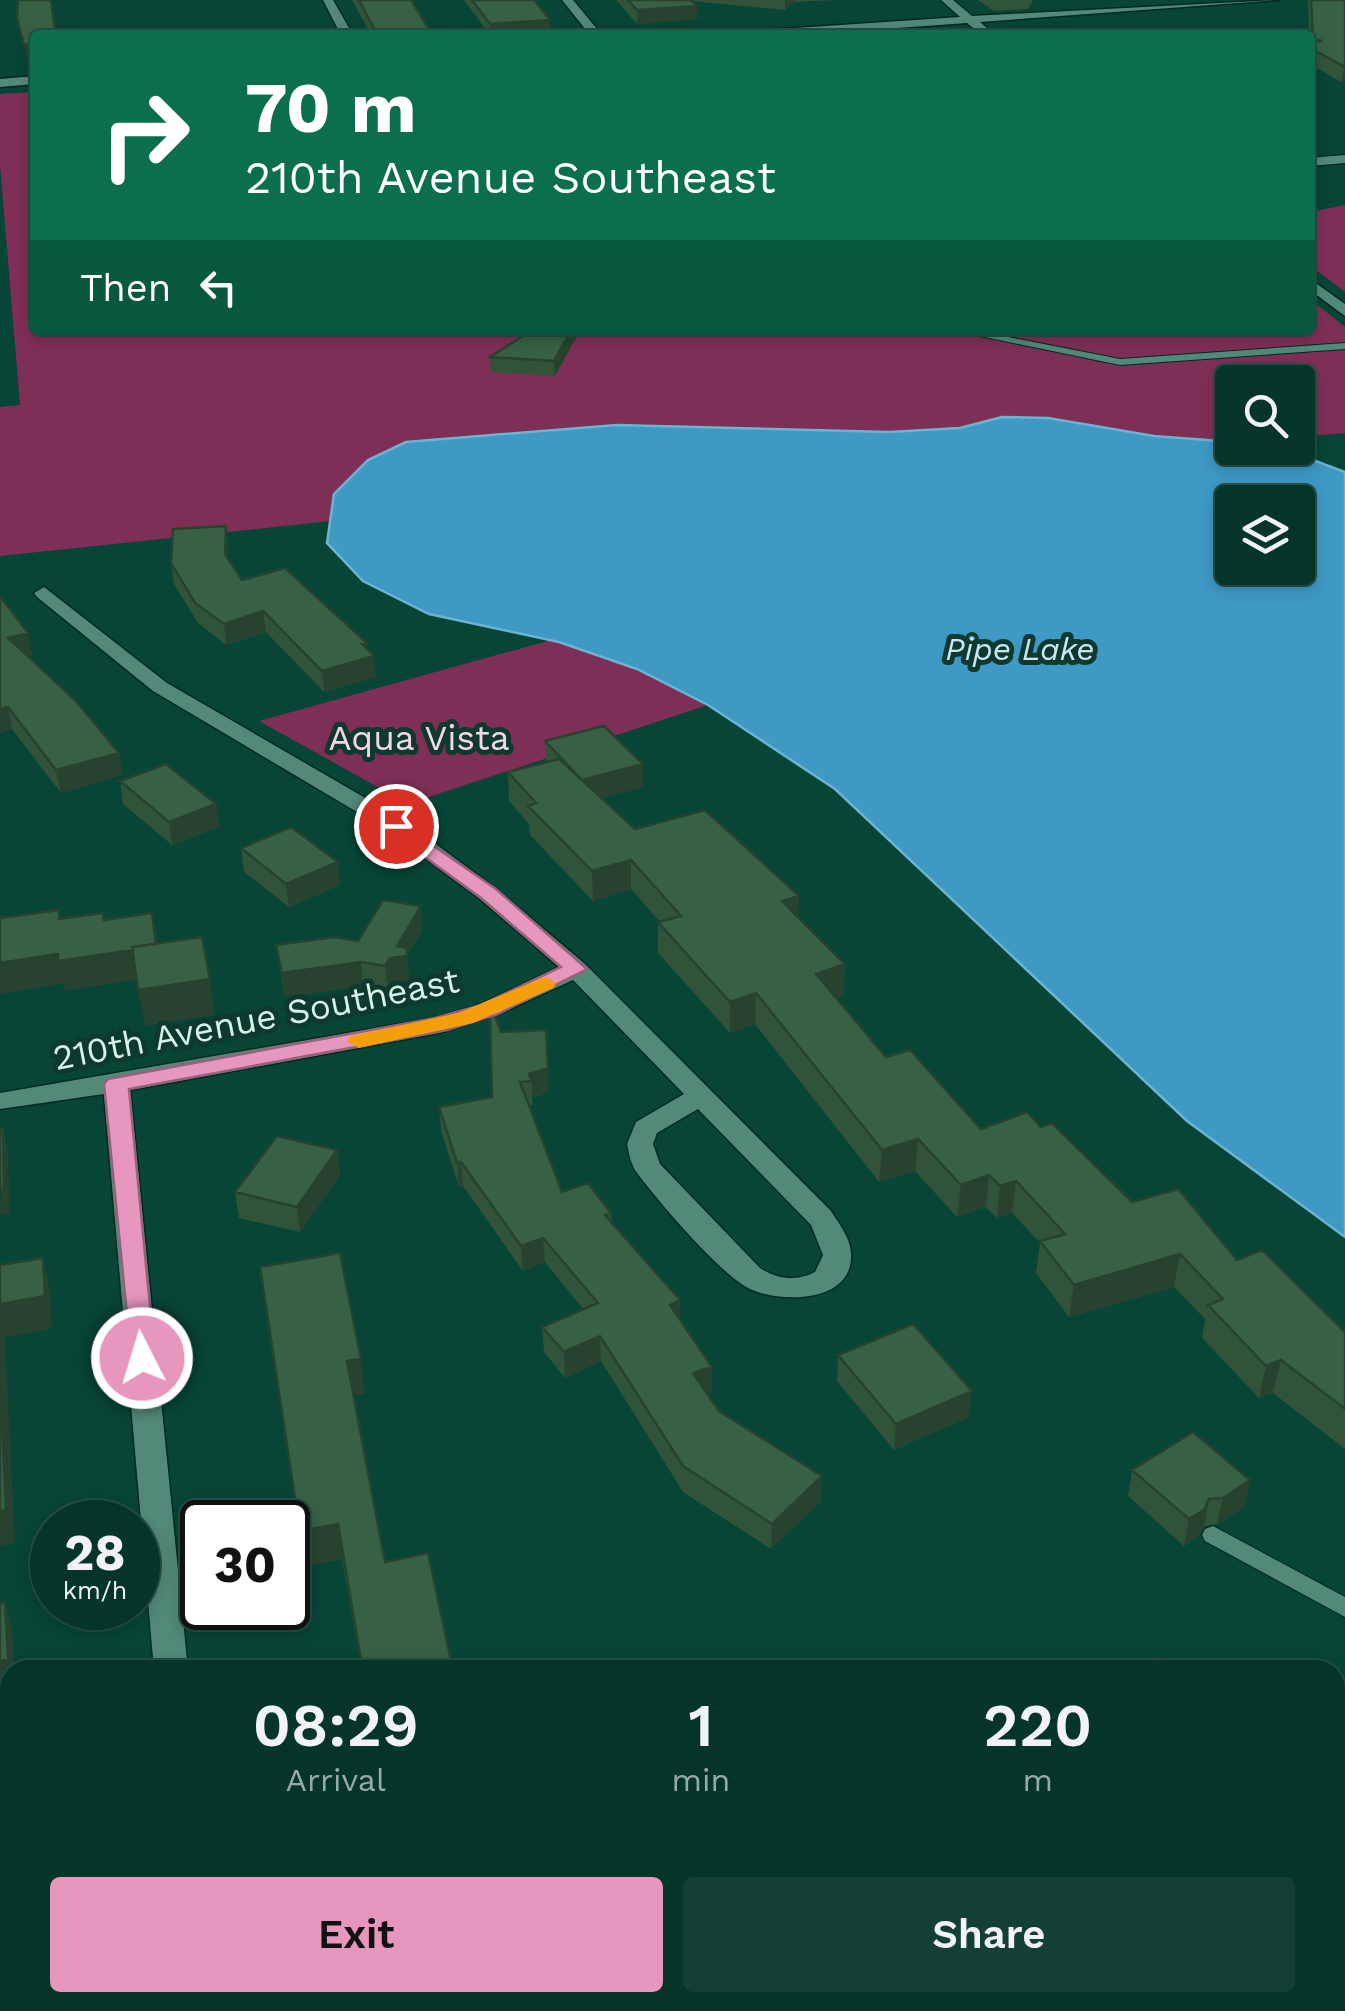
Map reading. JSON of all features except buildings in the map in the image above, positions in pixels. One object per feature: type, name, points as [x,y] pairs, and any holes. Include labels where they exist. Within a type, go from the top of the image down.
[{"type":"street","points":[[328,0],[343,30]]},
{"type":"street","points":[[567,0],[592,30]]},
{"type":"street","points":[[946,0],[983,30]]},
{"type":"street","points":[[1019,15],[1200,0]]},
{"type":"street","points":[[796,30],[1274,0]]},
{"type":"street","points":[[809,30],[815,29]]},
{"type":"street","points":[[0,85],[30,83]]},
{"type":"street","points":[[1315,162],[1345,159]]},
{"type":"street","points":[[1315,287],[1345,311]]},
{"type":"street","points":[[44,594],[160,687],[396,826],[488,894],[576,969],[837,1239],[839,1263],[826,1277],[788,1289],[761,1283],[647,1167],[640,1144],[645,1128],[698,1096]]},
{"type":"street","name":"210th Avenue Southeast","points":[[0,1100],[116,1084],[452,1022],[490,1010],[576,969]]},
{"type":"street","points":[[116,1084],[169,1660]]},
{"type":"lane","points":[[982,335],[1120,362],[1345,346]]},
{"type":"lane","points":[[1213,1535],[1345,1608]]},
{"type":"green space","points":[[30,92],[30,335],[1315,335],[1315,303],[1345,327],[1345,433],[1315,436],[1315,365],[1215,365],[1215,441],[1154,436],[1048,418],[1002,417],[960,428],[889,432],[617,425],[406,442],[334,494],[331,521],[0,556],[0,407],[20,405],[0,165],[0,94]]},
{"type":"green space","points":[[1345,205],[1345,291],[1315,270],[1315,211]]},
{"type":"green space","name":"Aqua Vista","points":[[551,640],[637,669],[708,705],[408,804],[259,721]]},
{"type":"water","name":"Pipe Lake","points":[[1002,417],[1048,418],[1154,436],[1215,441],[1215,465],[1315,465],[1315,461],[1345,472],[1345,1237],[1187,1121],[835,789],[708,705],[637,669],[559,642],[429,614],[363,581],[327,543],[334,494],[368,460],[406,442],[617,425],[889,432],[960,428]]},
{"type":"slow traffic","points":[[359,1041],[465,1018],[545,983]]},
{"type":"route","points":[[142,1358],[116,1084],[438,1025],[490,1010],[576,969],[488,894],[396,826]]}]
